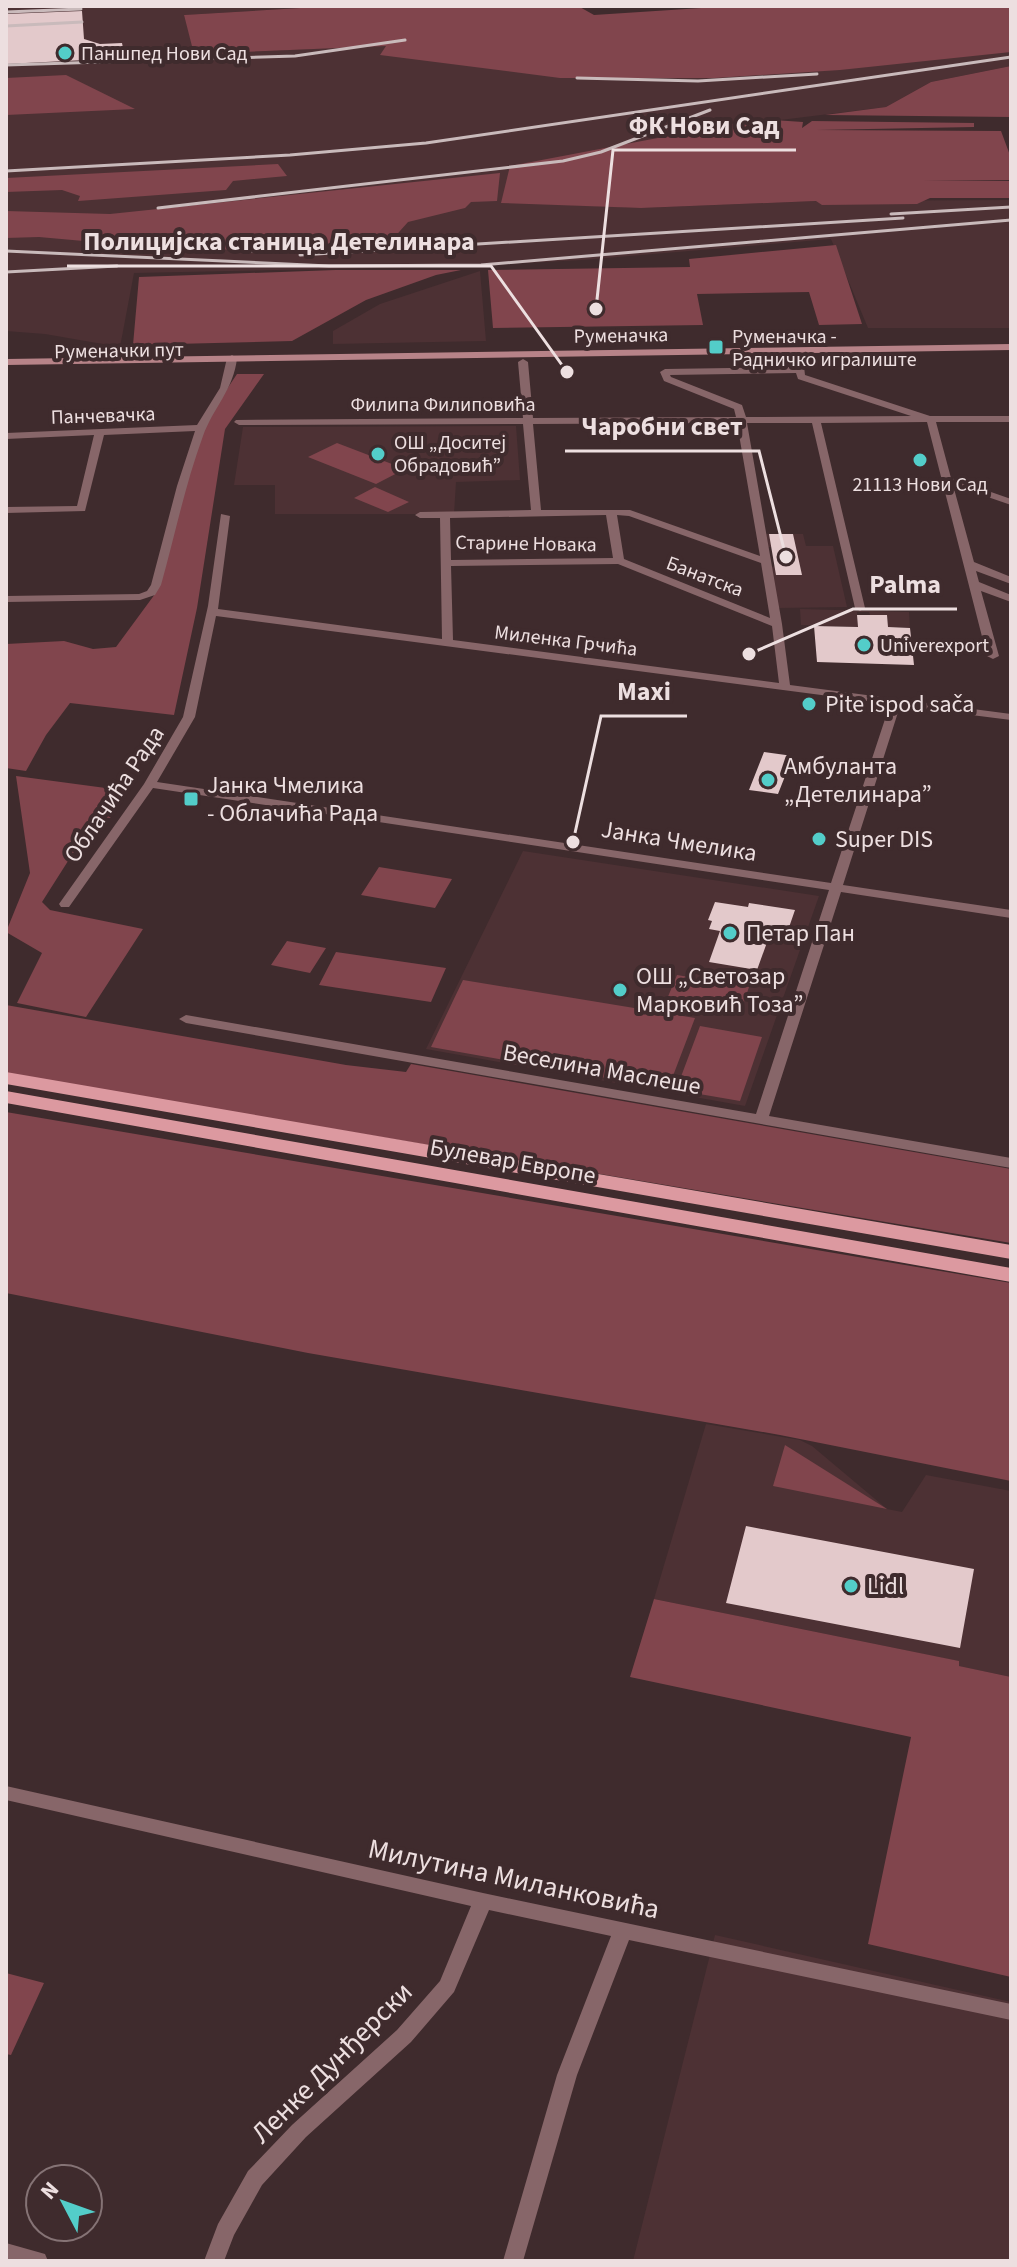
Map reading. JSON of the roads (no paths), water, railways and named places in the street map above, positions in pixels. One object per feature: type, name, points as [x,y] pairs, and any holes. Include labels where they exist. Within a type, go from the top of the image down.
[{"type":"main road","name":"Руменачка","points":[[232,362],[1011,347]]},
{"type":"main road","name":"Руменачка","points":[[232,362],[1011,356]]},
{"type":"main road","name":"Руменачки пут","points":[[6,362],[232,362]]},
{"type":"main road","name":"Руменачки пут","points":[[6,370],[232,362]]},
{"type":"main road","name":"Булевар Европе","points":[[6,1078],[1011,1252]]},
{"type":"main road","name":"Булевар Европе","points":[[6,1097],[1011,1275]]},
{"type":"street","points":[[798,358],[799,370]]},
{"type":"street","points":[[6,599],[140,597],[151,593],[156,585],[201,428],[224,393],[232,362]]},
{"type":"street","name":"Старине Новака","points":[[523,362],[536,513]]},
{"type":"street","name":"Руменачка","points":[[743,421],[739,407],[667,379],[665,372],[799,370]]},
{"type":"street","name":"Филипа Филиповића","points":[[799,370],[801,377],[931,420]]},
{"type":"street","points":[[977,419],[1011,431]]},
{"type":"street","name":"Филипа Филиповића","points":[[239,422],[1011,419]]},
{"type":"street","points":[[816,420],[860,608]]},
{"type":"street","points":[[931,420],[993,656]]},
{"type":"street","name":"Банатска","points":[[743,421],[785,686]]},
{"type":"street","name":"Панчевачка","points":[[6,436],[99,435],[201,428]]},
{"type":"street","points":[[6,510],[81,509],[99,435]]},
{"type":"street","points":[[947,480],[1011,502]]},
{"type":"street","name":"Старине Новака","points":[[420,515],[611,512],[619,561],[446,563],[445,515]]},
{"type":"street","name":"Банатска","points":[[611,512],[630,513],[765,561]]},
{"type":"street","name":"Облачића Рада","points":[[65,904],[150,784],[189,717],[212,612],[225,516]]},
{"type":"street","name":"Банатска","points":[[619,561],[777,624]]},
{"type":"street","points":[[446,563],[448,643]]},
{"type":"street","points":[[969,564],[1011,581]]},
{"type":"street","points":[[974,584],[1011,599]]},
{"type":"street","name":"Миленка Грчића","points":[[212,612],[1011,717]]},
{"type":"street","points":[[761,1119],[896,702]]},
{"type":"street","name":"Јанка Чмелика","points":[[150,784],[1011,914]]},
{"type":"street","name":"Веселина Маслеше","points":[[186,1019],[1011,1163]]},
{"type":"street","name":"Милутина Миланковића","points":[[6,1793],[483,1901],[1011,2012]]},
{"type":"street","name":"Ленке Дунђерски","points":[[214,2261],[225,2231],[255,2178],[299,2131],[404,2036],[447,1986],[483,1901]]},
{"type":"street","points":[[513,2261],[567,2075],[623,1930]]},
{"type":"street","points":[[6,2253],[38,2261]]},
{"type":"railway","points":[[6,12],[81,9]]},
{"type":"railway","points":[[6,26],[82,22]]},
{"type":"railway","points":[[6,65],[295,56],[405,40]]},
{"type":"railway","points":[[6,171],[290,155],[426,143],[1011,57]]},
{"type":"railway","points":[[577,78],[698,81],[817,74]]},
{"type":"railway","points":[[158,208],[563,161],[601,152],[710,110]]},
{"type":"railway","points":[[891,214],[1011,207]]},
{"type":"railway","points":[[300,255],[903,218]]},
{"type":"railway","points":[[6,251],[329,266],[481,265],[1011,220]]},
{"type":"railway","points":[[248,251],[312,248]]},
{"type":"railway","points":[[6,272],[117,266]]},
{"type":"place","name":"Паншпед Нови Сад","points":[[65,53]]},
{"type":"place","name":"ФК Нови Сад","points":[[596,309]]},
{"type":"place","name":"Руменачка - Радничко игралиште","points":[[716,347]]},
{"type":"place","name":"Полицијска станица Детелинара","points":[[567,372]]},
{"type":"place","name":"ОШ „Доситеј Обрадовић”","points":[[378,454]]},
{"type":"place","name":"21113 Нови Сад","points":[[920,460]]},
{"type":"place","name":"Чаробни свет","points":[[786,557]]},
{"type":"place","name":"Univerexport","points":[[864,645]]},
{"type":"place","name":"Palma","points":[[749,654]]},
{"type":"place","name":"Pite ispod sača","points":[[809,704]]},
{"type":"place","name":"Амбуланта „Детелинара”","points":[[768,780]]},
{"type":"place","name":"Јанка Чмелика - Облачића Рада","points":[[191,799]]},
{"type":"place","name":"Super DIS","points":[[819,839]]},
{"type":"place","name":"Maxi","points":[[573,842]]},
{"type":"place","name":"Петар Пан","points":[[730,933]]},
{"type":"place","name":"ОШ „Светозар Марковић Тоза”","points":[[620,990]]},
{"type":"place","name":"Lidl","points":[[851,1586]]}]
